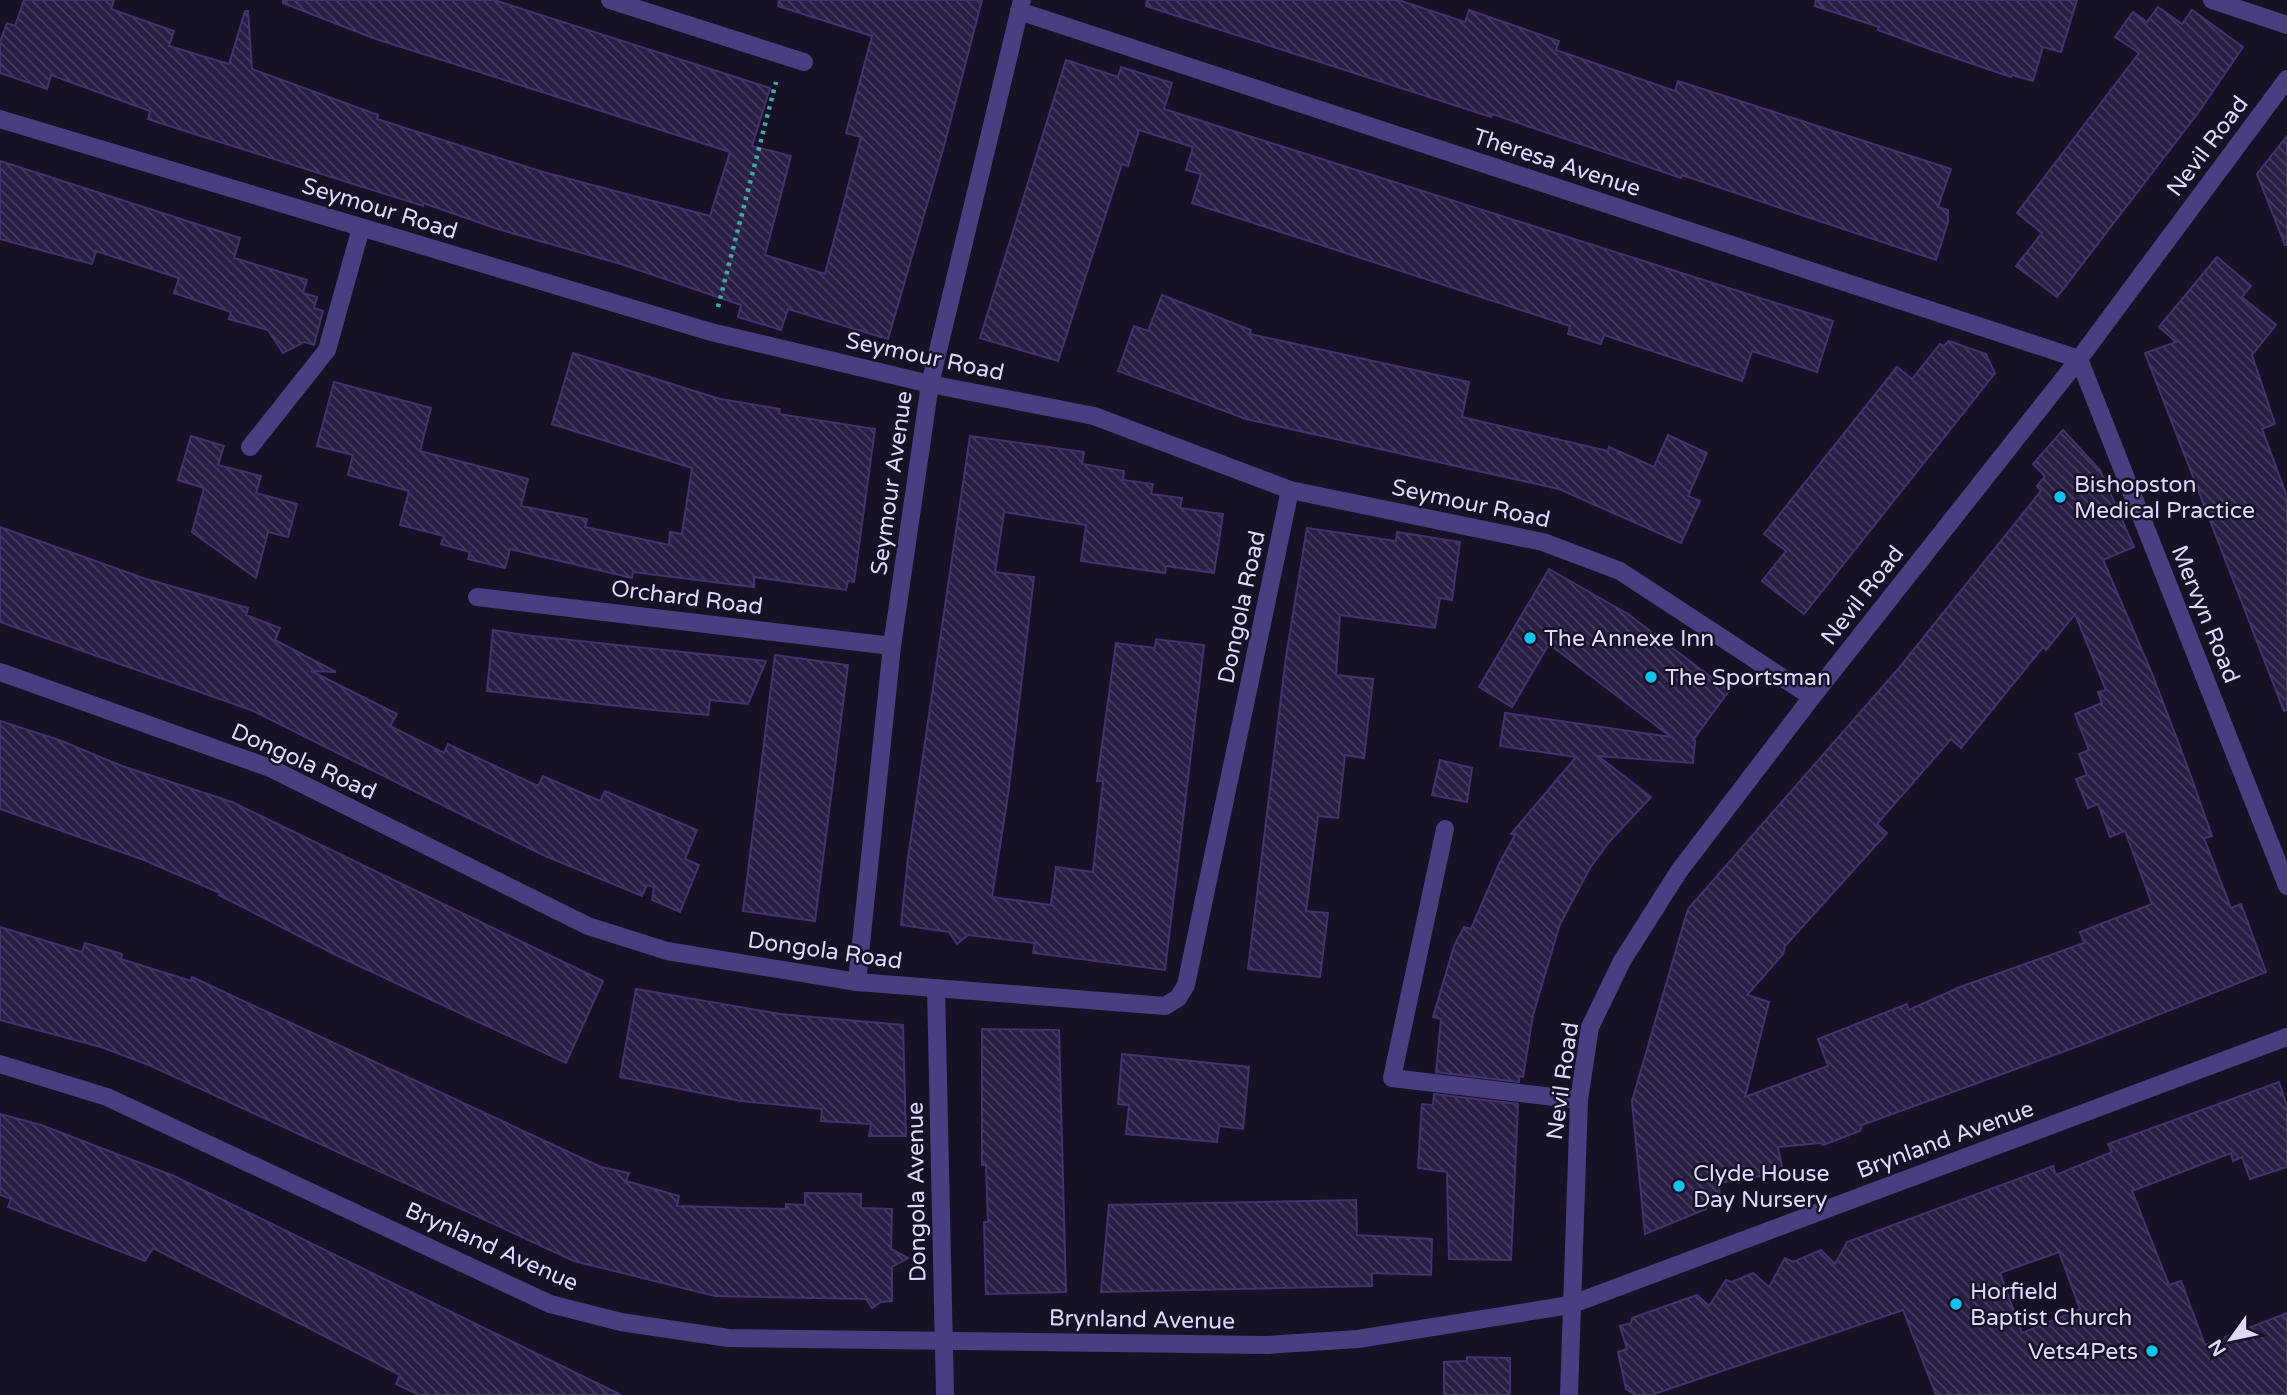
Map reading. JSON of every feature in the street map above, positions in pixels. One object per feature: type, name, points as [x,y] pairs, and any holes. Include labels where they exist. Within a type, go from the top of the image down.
[{"type":"street","points":[[610,0],[804,62]]},
{"type":"street","points":[[2212,0],[2287,25]]},
{"type":"street","name":"Theresa Avenue","points":[[1020,6],[2079,359]]},
{"type":"street","name":"Seymour Avenue","points":[[857,982],[892,646],[930,384],[1020,6]]},
{"type":"street","name":"Nevil Road","points":[[1569,1395],[1570,1304],[1580,1100],[1590,1027],[1622,961],[1679,871],[1812,697],[2079,359],[2287,79]]},
{"type":"street","name":"Seymour Road","points":[[0,119],[711,332],[930,384],[1094,416],[1290,490],[1543,542],[1620,571],[1812,697]]},
{"type":"street","points":[[250,447],[327,350],[361,228]]},
{"type":"street","name":"Mervyn Road","points":[[2079,359],[2287,886]]},
{"type":"street","name":"Dongola Road","points":[[0,672],[270,768],[588,926],[667,951],[857,982],[1165,1006],[1178,998],[1186,985],[1290,490]]},
{"type":"street","name":"Orchard Road","points":[[477,597],[892,646]]},
{"type":"street","points":[[1446,829],[1392,1078],[1580,1100]]},
{"type":"street","name":"Dongola Avenue","points":[[936,988],[945,1395]]},
{"type":"street","name":"Brynland Avenue","points":[[0,1064],[107,1097],[550,1304],[621,1322],[728,1339],[1267,1345],[1358,1339],[1570,1304],[2287,1037]]},
{"type":"path","points":[[711,332],[783,55]]},
{"type":"building","points":[[24,0],[114,0],[111,9],[174,31],[169,46],[229,64],[245,11],[248,11],[252,69],[378,115],[377,119],[543,172],[710,216],[730,152],[373,38],[283,3],[283,0],[494,0],[770,88],[752,146],[791,156],[765,255],[825,274],[861,137],[846,133],[872,36],[778,6],[779,0],[982,0],[944,146],[888,339],[788,309],[781,330],[738,317],[741,305],[621,264],[498,229],[423,203],[423,206],[148,119],[150,111],[51,75],[47,89],[0,73],[0,42],[7,23],[15,26]]},
{"type":"building","points":[[1147,0],[1398,0],[1465,22],[1469,10],[1559,41],[1556,50],[1675,91],[1678,81],[1951,169],[1938,207],[1948,210],[1948,222],[1936,260],[1682,175],[1681,178],[1492,114],[1491,117],[1146,6]]},
{"type":"building","points":[[1816,0],[2077,0],[2061,52],[2043,47],[2033,81],[2012,75],[2011,77],[1878,30],[1879,27],[1815,6]]},
{"type":"building","points":[[2158,7],[2182,24],[2192,10],[2243,47],[2198,113],[2057,297],[2016,266],[2042,233],[2017,213],[2139,53],[2115,37],[2133,12],[2147,22]]},
{"type":"building","points":[[1066,60],[1118,77],[1121,67],[1172,83],[1164,109],[1833,321],[1817,372],[1752,351],[1742,381],[1604,335],[1601,344],[1568,334],[1570,326],[1192,203],[1201,174],[1186,170],[1193,147],[1139,130],[1128,166],[1122,164],[1058,361],[980,338]]},
{"type":"building","points":[[2287,136],[2287,245],[2285,245],[2257,174]]},
{"type":"building","points":[[0,161],[240,238],[234,258],[307,280],[303,293],[317,297],[314,308],[323,311],[314,345],[304,342],[283,353],[268,330],[229,319],[231,312],[174,293],[179,278],[96,251],[92,264],[0,239]]},
{"type":"building","points":[[2217,257],[2251,286],[2242,297],[2276,325],[2252,355],[2275,424],[2262,429],[2287,497],[2287,710],[2284,711],[2145,353],[2176,342],[2159,327]]},
{"type":"building","points":[[1162,295],[1251,330],[1250,334],[1469,382],[1462,417],[1608,451],[1609,447],[1654,467],[1668,435],[1707,453],[1688,496],[1700,501],[1681,543],[1559,489],[1246,419],[1118,371],[1134,326],[1148,331]]},
{"type":"building","points":[[1949,341],[1986,354],[1995,373],[1804,614],[1762,581],[1786,551],[1764,534],[1897,367],[1912,379],[1940,344],[1944,346]]},
{"type":"building","points":[[573,353],[720,399],[780,409],[779,414],[875,429],[854,582],[848,581],[846,590],[754,577],[754,587],[633,572],[632,578],[510,549],[505,568],[468,559],[470,552],[441,544],[444,536],[400,525],[409,491],[348,475],[353,455],[317,446],[334,382],[431,408],[420,451],[528,479],[521,506],[587,519],[585,527],[669,545],[670,532],[682,534],[692,468],[552,424]]},
{"type":"building","points":[[2063,430],[2100,470],[2134,547],[2103,560],[2151,671],[2188,768],[2212,836],[2204,838],[2231,908],[2241,904],[2266,972],[2087,1043],[1862,1125],[1860,1131],[1823,1145],[1778,1147],[1783,1172],[1719,1183],[1720,1197],[1705,1198],[1706,1209],[1645,1234],[1632,1101],[1688,909],[1899,668],[2041,491],[2037,486],[2045,476],[2033,464]],"holes":[[[2075,614],[2106,690],[2098,692],[2102,703],[2075,714],[2089,750],[2079,754],[2087,775],[2076,779],[2088,808],[2098,804],[2110,837],[2125,831],[2152,904],[2080,932],[2084,943],[1960,987],[1909,1010],[1907,1004],[1818,1039],[1828,1066],[1745,1097],[1769,1002],[1747,995],[1783,954],[1785,946],[1887,833],[1877,824],[1951,739],[1961,748],[2043,647],[2046,650]]]},
{"type":"building","points":[[191,436],[224,446],[218,465],[261,476],[256,493],[297,504],[288,537],[268,532],[256,578],[192,532],[204,488],[178,480]]},
{"type":"building","points":[[970,436],[1084,452],[1082,464],[1124,471],[1123,480],[1153,484],[1151,494],[1182,498],[1180,508],[1223,514],[1214,573],[1166,566],[1165,573],[1081,561],[1086,525],[1004,512],[995,572],[1034,577],[1008,795],[992,897],[1051,905],[1056,867],[1093,872],[1103,781],[1097,781],[1116,643],[1155,648],[1156,639],[1204,645],[1165,970],[1033,953],[1035,943],[968,935],[957,944],[949,932],[901,925],[908,858]]},
{"type":"building","points":[[0,527],[146,579],[248,608],[246,615],[280,628],[275,640],[336,672],[311,671],[397,714],[390,726],[444,753],[448,744],[538,786],[543,776],[600,801],[605,791],[697,830],[685,859],[699,865],[680,912],[652,900],[654,887],[647,885],[642,896],[543,855],[251,710],[0,622]]},
{"type":"building","points":[[1307,528],[1396,541],[1397,532],[1460,542],[1452,600],[1440,598],[1435,628],[1340,615],[1336,675],[1373,679],[1364,758],[1345,755],[1338,818],[1318,816],[1306,911],[1328,913],[1320,977],[1248,969],[1286,657]]},
{"type":"building","points":[[1549,569],[1628,614],[1729,691],[1693,740],[1693,763],[1598,756],[1651,797],[1609,842],[1590,868],[1560,924],[1533,1015],[1523,1077],[1519,1076],[1519,1082],[1436,1072],[1441,1019],[1433,1017],[1454,946],[1464,927],[1471,929],[1499,864],[1515,835],[1511,834],[1576,757],[1500,746],[1505,713],[1671,737],[1549,644],[1512,707],[1479,687]]},
{"type":"building","points":[[493,630],[766,661],[748,704],[710,700],[708,715],[654,710],[487,691]]},
{"type":"building","points":[[775,655],[848,665],[815,921],[743,911]]},
{"type":"building","points":[[0,721],[59,740],[122,766],[232,802],[603,981],[566,1063],[336,955],[219,895],[220,893],[144,860],[0,809]]},
{"type":"building","points":[[1440,760],[1472,768],[1467,802],[1432,795]]},
{"type":"building","points":[[0,927],[82,952],[85,943],[122,954],[121,959],[191,981],[192,977],[601,1167],[629,1173],[626,1181],[679,1196],[677,1206],[786,1209],[786,1204],[805,1205],[805,1193],[861,1194],[861,1208],[892,1209],[891,1249],[908,1258],[892,1267],[892,1301],[881,1302],[872,1308],[866,1299],[715,1296],[574,1261],[149,1065],[101,1047],[0,1020]]},
{"type":"building","points":[[636,989],[780,1014],[903,1025],[906,1136],[869,1136],[871,1124],[821,1121],[822,1109],[741,1101],[620,1077]]},
{"type":"building","points":[[982,1029],[1059,1030],[1066,1292],[986,1294],[984,1222],[988,1222],[986,1165],[982,1165]]},
{"type":"building","points":[[1122,1054],[1249,1067],[1243,1129],[1219,1126],[1217,1142],[1126,1134],[1129,1105],[1118,1104]]},
{"type":"building","points":[[2279,1082],[2287,1106],[2287,1167],[2250,1179],[2242,1157],[2233,1161],[2231,1153],[2132,1191],[2169,1285],[2181,1281],[2205,1345],[2287,1313],[2287,1395],[1936,1395],[1903,1310],[1651,1395],[1636,1395],[1626,1389],[1618,1352],[1627,1349],[1620,1326],[1631,1323],[1632,1318],[1697,1295],[1709,1306],[1726,1280],[1732,1282],[1753,1273],[1769,1287],[1785,1258],[1793,1262],[1821,1250],[1835,1264],[1847,1242],[2053,1166],[2056,1175],[2112,1152],[2108,1144]],"holes":[[[2059,1252],[2080,1309],[2022,1333],[2000,1273]]]},
{"type":"building","points":[[1434,1094],[1518,1104],[1511,1260],[1449,1259],[1447,1172],[1418,1168],[1422,1104],[1433,1105]]},
{"type":"building","points":[[0,1114],[41,1125],[174,1176],[621,1395],[419,1395],[396,1384],[400,1375],[153,1248],[145,1261],[8,1207],[11,1199],[0,1195]]},
{"type":"building","points":[[1356,1200],[1357,1235],[1432,1239],[1431,1275],[1372,1273],[1372,1286],[1101,1292],[1109,1205]]},
{"type":"building","points":[[1467,1357],[1510,1358],[1510,1395],[1444,1395],[1444,1362],[1467,1361]]},
{"type":"place","name":"Bishopston Medical Practice","points":[[2060,497]]},
{"type":"place","name":"The Annexe Inn","points":[[1530,638]]},
{"type":"place","name":"The Sportsman","points":[[1651,677]]},
{"type":"place","name":"Clyde House Day Nursery","points":[[1679,1186]]},
{"type":"place","name":"Horfield Baptist Church","points":[[1956,1304]]},
{"type":"place","name":"Vets4Pets","points":[[2152,1351]]}]
